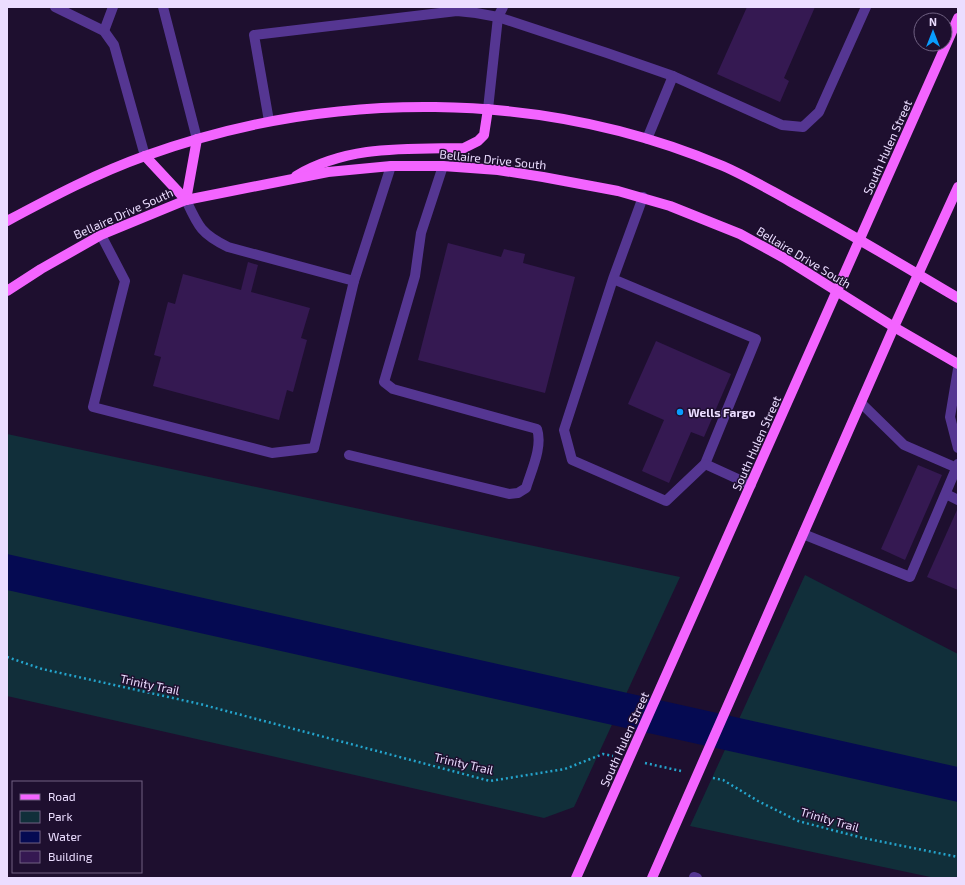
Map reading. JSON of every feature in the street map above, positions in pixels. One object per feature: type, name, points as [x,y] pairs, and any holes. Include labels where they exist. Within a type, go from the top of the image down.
[{"type":"main road","name":"South Hulen Street","points":[[576,878],[958,18]]},
{"type":"main road","points":[[7,221],[65,190],[145,156],[197,139],[269,121],[318,113],[366,108],[456,107],[488,109],[569,120],[608,128],[647,139],[724,166],[861,239],[958,298]]},
{"type":"main road","points":[[291,179],[314,165],[346,155],[397,149],[464,148],[471,146],[484,135],[488,109]]},
{"type":"main road","points":[[186,200],[197,139]]},
{"type":"main road","points":[[145,156],[186,200]]},
{"type":"main road","name":"Bellaire Drive South","points":[[7,291],[41,269],[101,235],[186,200],[291,179],[349,170],[390,166],[443,166],[498,170],[543,177],[644,197],[740,234],[784,258],[894,327],[958,364]]},
{"type":"main road","points":[[652,878],[802,534],[862,404],[894,327],[958,187]]},
{"type":"lane","points":[[55,7],[104,31],[114,46],[145,156]]},
{"type":"lane","points":[[104,31],[113,7]]},
{"type":"lane","points":[[163,7],[197,139]]},
{"type":"lane","points":[[488,109],[498,17],[503,7]]},
{"type":"lane","points":[[269,121],[254,35],[457,11],[498,17],[672,76],[782,125],[802,127],[819,112],[866,7]]},
{"type":"lane","points":[[647,139],[672,76]]},
{"type":"lane","points":[[101,235],[125,281],[93,407],[272,453],[314,448],[354,281],[390,166]]},
{"type":"lane","points":[[349,454],[510,494],[518,493],[526,488],[535,459],[539,436],[537,429],[393,389],[384,382],[415,276],[421,233],[443,166]]},
{"type":"lane","points":[[613,279],[756,339],[705,464],[666,501],[572,460],[564,430],[613,279],[644,197]]},
{"type":"lane","points":[[186,200],[197,224],[210,238],[228,247],[354,281]]},
{"type":"lane","points":[[958,369],[950,417],[958,447]]},
{"type":"lane","points":[[802,534],[910,577],[957,466],[904,445],[862,404]]},
{"type":"lane","points":[[705,464],[751,485]]},
{"type":"lane","points":[[946,494],[958,500]]},
{"type":"path","name":"Trinity Trail","points":[[7,656],[42,669],[200,704],[490,781],[565,770],[603,754],[618,758]]},
{"type":"path","points":[[641,762],[686,772]]},
{"type":"path","name":"Trinity Trail","points":[[708,777],[723,780],[758,801],[798,821],[863,838],[958,857]]},
{"type":"green space","points":[[7,434],[680,577],[574,807],[544,818],[7,696]]},
{"type":"green space","points":[[805,575],[958,654],[958,878],[935,878],[690,826]]},
{"type":"water","points":[[7,554],[958,767],[958,802],[7,590]]},
{"type":"building","points":[[747,7],[815,7],[784,78],[789,81],[780,102],[717,74]]},
{"type":"building","points":[[448,243],[501,257],[504,249],[525,254],[523,263],[575,277],[545,393],[418,360]]},
{"type":"building","points":[[248,262],[258,265],[251,292],[310,308],[301,338],[307,340],[293,392],[287,390],[279,420],[153,386],[161,357],[154,355],[168,302],[175,304],[183,274],[241,290]]},
{"type":"building","name":"Wells Fargo","points":[[656,341],[731,374],[704,437],[691,432],[669,483],[642,471],[664,420],[628,404]]},
{"type":"building","points":[[918,465],[942,475],[905,560],[881,549]]},
{"type":"building","points":[[958,510],[958,590],[927,577]]},
{"type":"place","name":"Wells Fargo","points":[[680,412]]}]
